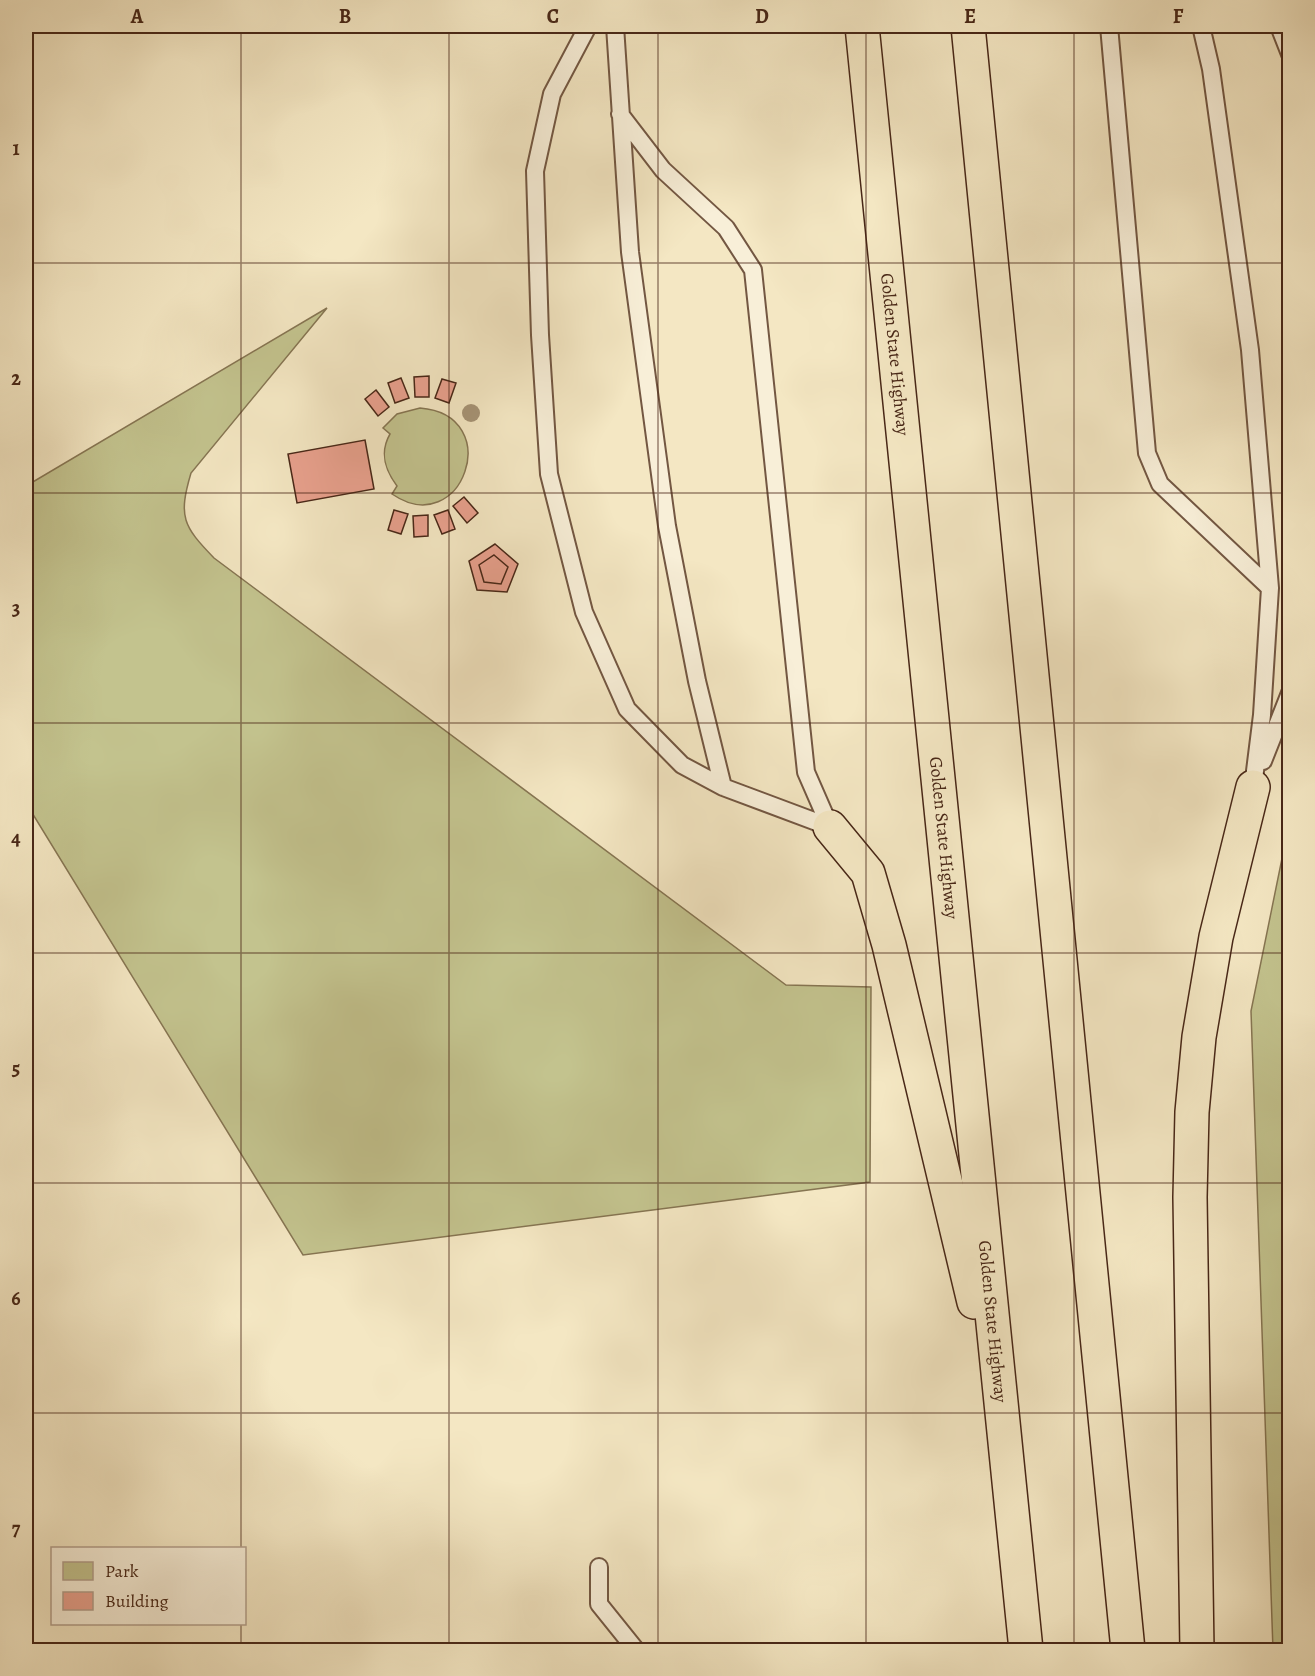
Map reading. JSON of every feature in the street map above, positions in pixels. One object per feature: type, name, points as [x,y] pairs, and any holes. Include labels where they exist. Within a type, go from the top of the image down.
[{"type":"highway","name":"Golden State Highway","points":[[862,26],[1026,1650]]},
{"type":"highway","points":[[968,26],[1128,1650]]},
{"type":"highway","points":[[1197,1650],[1190,1197],[1192,1112],[1199,1037],[1216,937],[1253,787]]},
{"type":"highway","points":[[830,827],[868,873],[889,945],[1005,1430]]},
{"type":"lane","points":[[588,26],[552,93],[535,171],[540,335],[549,474],[584,612],[627,709],[682,765],[723,787],[830,827]]},
{"type":"lane","points":[[615,26],[630,252],[667,525],[697,681],[723,787]]},
{"type":"lane","points":[[1109,26],[1148,453],[1160,484],[1270,588]]},
{"type":"lane","points":[[1202,26],[1211,69],[1250,350],[1270,588],[1262,715],[1253,787]]},
{"type":"lane","points":[[1279,26],[1290,54]]},
{"type":"lane","points":[[620,114],[663,170],[726,228],[753,270],[806,772],[830,827]]},
{"type":"lane","points":[[1253,787],[1290,693]]},
{"type":"lane","points":[[599,1567],[599,1604],[636,1650]]},
{"type":"green space","points":[[327,308],[191,473],[184,511],[190,529],[214,558],[786,985],[871,987],[870,1182],[303,1255],[26,803],[26,486]]},
{"type":"green space","points":[[420,408],[447,416],[462,431],[468,451],[465,472],[455,490],[438,502],[417,504],[392,494],[397,486],[389,474],[384,455],[390,434],[383,428],[397,414]]},
{"type":"green space","points":[[1289,824],[1290,1650],[1273,1650],[1251,1011]]},
{"type":"building","points":[[429,376],[429,397],[415,397],[414,377]]},
{"type":"building","points":[[401,378],[409,398],[395,403],[388,383]]},
{"type":"building","points":[[442,379],[456,383],[449,403],[435,398]]},
{"type":"building","points":[[376,390],[389,407],[378,416],[365,399]]},
{"type":"building","points":[[365,440],[374,489],[297,503],[288,454]]},
{"type":"building","points":[[464,497],[478,513],[467,523],[453,506]]},
{"type":"building","points":[[394,510],[408,514],[401,534],[388,530]]},
{"type":"building","points":[[448,510],[455,529],[442,534],[434,515]]},
{"type":"building","points":[[428,515],[428,536],[414,537],[413,516]]},
{"type":"building","points":[[495,544],[518,564],[507,592],[477,590],[469,561]],"holes":[[[494,555],[508,567],[501,584],[484,582],[479,565]]]},
{"type":"building","points":[[494,555],[508,567],[501,584],[484,582],[479,565]]}]
